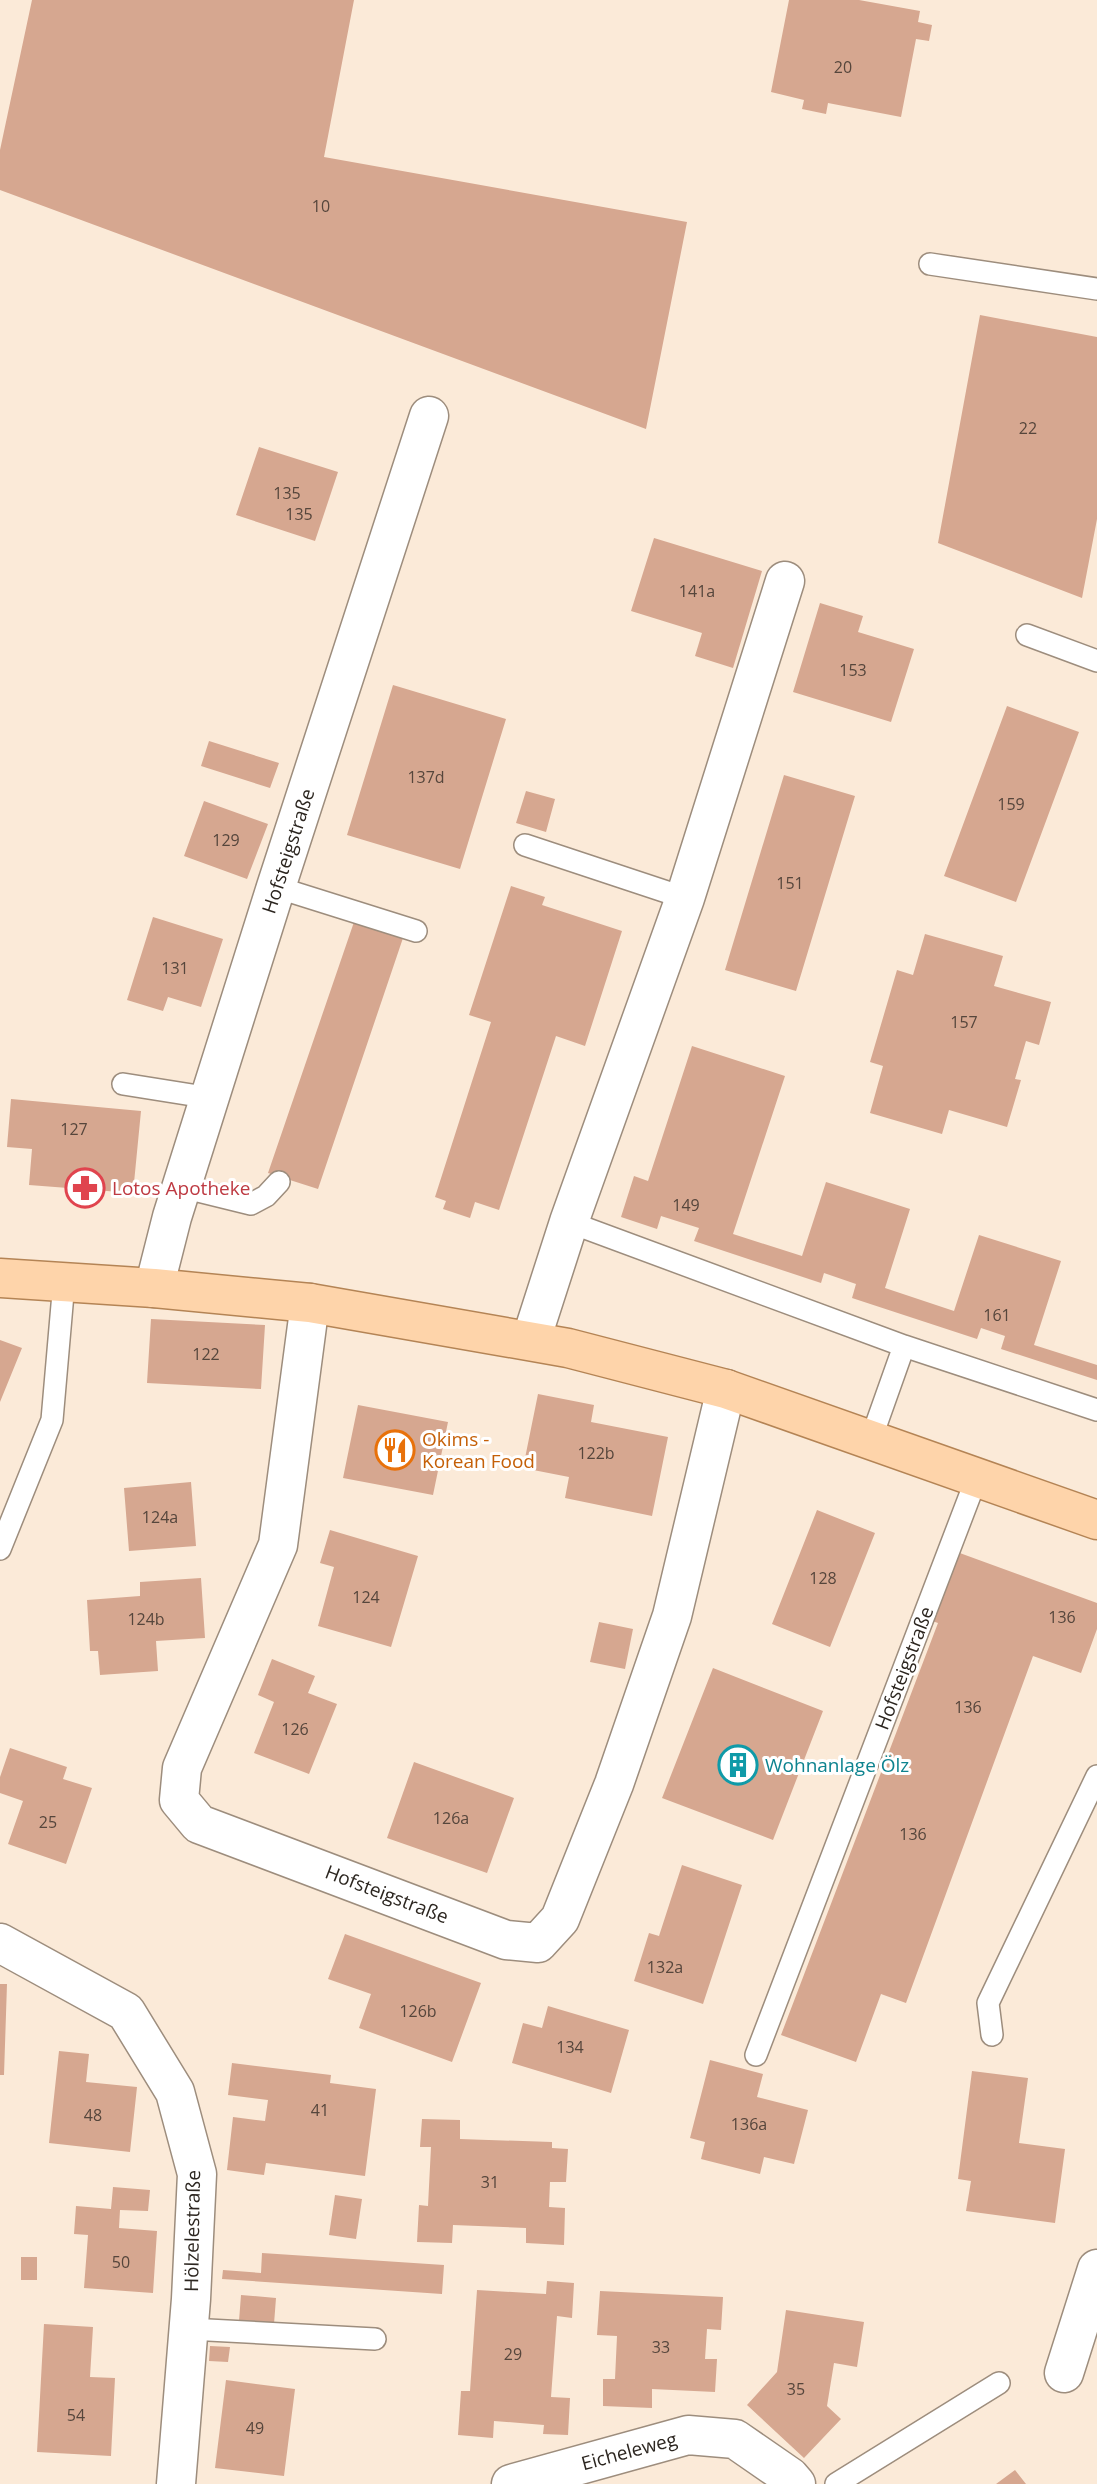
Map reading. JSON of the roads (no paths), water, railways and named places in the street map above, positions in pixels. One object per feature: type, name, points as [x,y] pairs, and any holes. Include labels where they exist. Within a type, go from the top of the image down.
[{"type":"main road","points":[[0,1278],[154,1288],[310,1303],[568,1348],[726,1389],[1097,1520]]},
{"type":"street","name":"Hofsteigstraße","points":[[154,1288],[182,1187],[276,887],[429,416]]},
{"type":"street","points":[[531,1340],[569,1222],[685,898],[785,581]]},
{"type":"street","name":"Hofsteigstraße","points":[[310,1303],[278,1545],[182,1768],[179,1800],[199,1824],[506,1940],[538,1944],[560,1919],[580,1870],[614,1784],[672,1616],[726,1389]]},
{"type":"street","name":"Hölzelestraße","points":[[0,1943],[126,2012],[175,2092],[197,2174],[189,2329],[176,2484]]},
{"type":"street","points":[[1064,2373],[1097,2269]]},
{"type":"street","name":"Eicheleweg","points":[[525,2482],[688,2435],[735,2439],[796,2484]]},
{"type":"lane","points":[[930,264],[1097,289]]},
{"type":"lane","points":[[1027,635],[1097,661]]},
{"type":"lane","points":[[525,845],[685,898]]},
{"type":"lane","points":[[276,887],[416,931]]},
{"type":"lane","points":[[123,1084],[211,1098]]},
{"type":"lane","points":[[182,1187],[251,1204],[266,1196],[279,1182]]},
{"type":"lane","points":[[569,1222],[904,1346],[1097,1410]]},
{"type":"lane","points":[[0,1549],[52,1420],[64,1282]]},
{"type":"lane","points":[[871,1438],[904,1346]]},
{"type":"lane","name":"Hofsteigstraße","points":[[756,2055],[977,1477]]},
{"type":"lane","points":[[992,2035],[988,2003],[1097,1776]]},
{"type":"lane","points":[[189,2329],[375,2339]]},
{"type":"lane","points":[[836,2484],[999,2383]]},
{"type":"place","name":"Lotos Apotheke","points":[[85,1188]]},
{"type":"place","name":"Okims - Korean Food","points":[[395,1450]]},
{"type":"place","name":"Wohnanlage Ölz","points":[[738,1765]]}]
